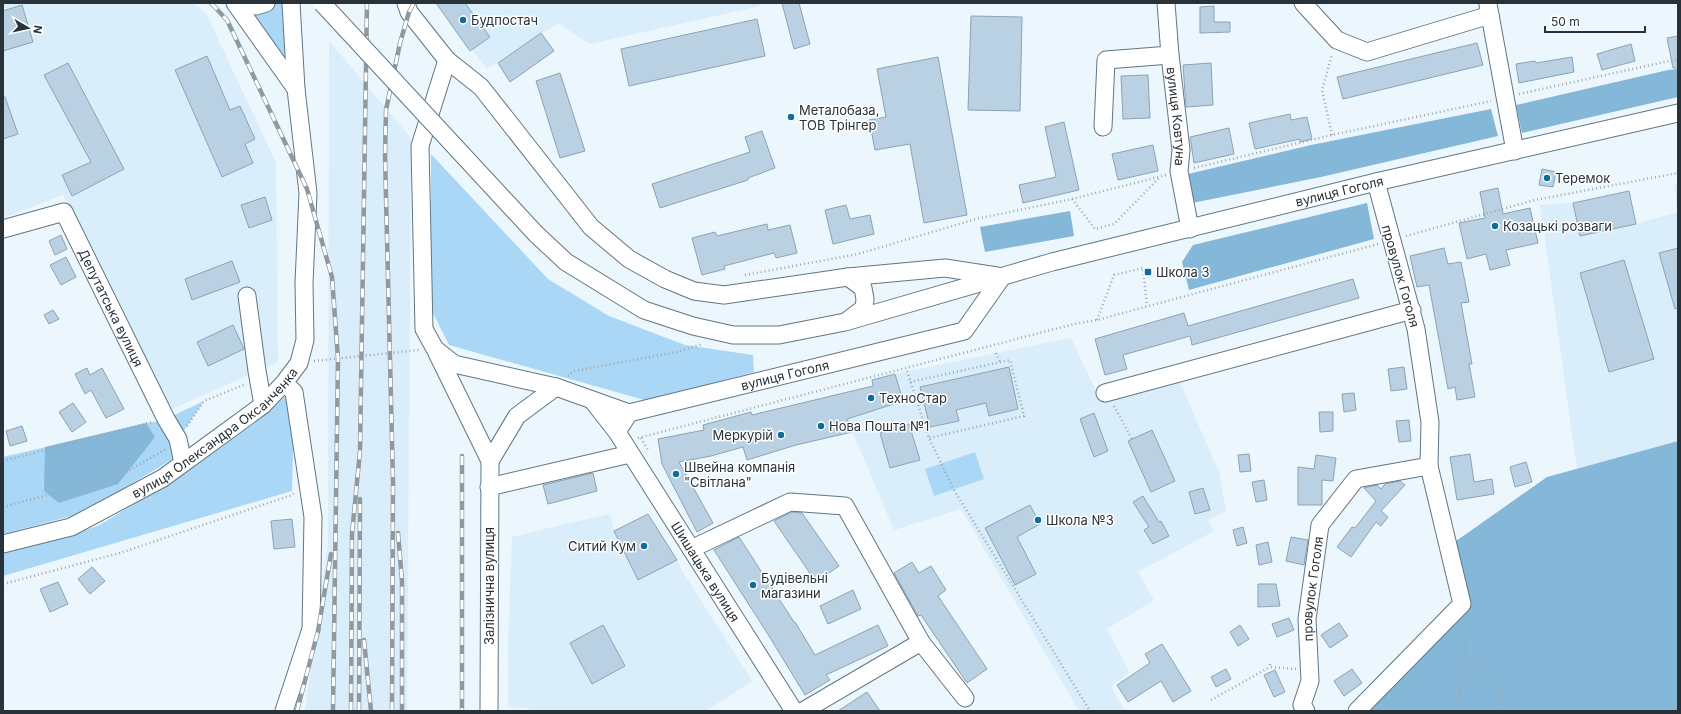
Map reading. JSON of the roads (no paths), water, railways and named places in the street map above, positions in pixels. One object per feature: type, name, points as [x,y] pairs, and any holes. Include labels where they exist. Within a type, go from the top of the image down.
[{"type":"street","points":[[235,3],[296,89]]},
{"type":"street","points":[[248,3],[256,6],[266,3]]},
{"type":"street","name":"вулиця Олександра Оксанченка","points":[[3,544],[70,527],[163,478],[263,405],[284,383],[300,363],[305,340],[304,283],[308,193],[296,89],[291,3]]},
{"type":"street","name":"вулиця Гоголя","points":[[322,3],[536,234],[566,262],[644,310],[693,326],[732,335],[779,335],[845,322],[1052,262],[1376,182],[1678,113]]},
{"type":"street","points":[[406,3],[409,12],[447,60],[482,87],[591,227],[629,259],[694,291],[724,295],[848,278]]},
{"type":"street","name":"вулиця Ковтуна","points":[[1166,3],[1170,55],[1181,150],[1179,171],[1190,229]]},
{"type":"street","points":[[1303,3],[1337,40],[1367,52],[1489,9],[1515,151]]},
{"type":"street","points":[[1103,127],[1106,60],[1170,55]]},
{"type":"street","name":"Залізнична вулиця","points":[[447,60],[420,146],[424,329],[490,461],[489,711]]},
{"type":"street","name":"провулок Гоголя","points":[[1357,711],[1462,604],[1429,466],[1430,422],[1412,310],[1391,241],[1376,182]]},
{"type":"street","name":"Депутатська вулиця","points":[[3,229],[64,212],[166,419],[178,439],[183,463]]},
{"type":"street","name":"вулиця Гоголя","points":[[848,278],[944,268],[1002,277]]},
{"type":"street","points":[[964,331],[1002,277]]},
{"type":"street","name":"вулиця Гоголя","points":[[845,322],[864,308],[865,299],[864,288],[848,278]]},
{"type":"street","name":"вулиця Гоголя","points":[[628,413],[964,331],[973,311],[969,297],[948,293]]},
{"type":"street","points":[[247,296],[263,405]]},
{"type":"street","points":[[1108,392],[1412,310]]},
{"type":"street","points":[[435,349],[454,364],[556,387],[628,413],[623,442],[489,487]]},
{"type":"street","points":[[284,383],[294,392],[312,517],[311,629],[284,711]]},
{"type":"street","name":"Залізнична вулиця","points":[[490,461],[517,416],[556,387]]},
{"type":"street","name":"Шишацька вулиця","points":[[592,400],[623,442],[794,711]]},
{"type":"street","name":"провулок Гоголя","points":[[1306,711],[1302,706],[1310,681],[1307,619],[1320,525],[1356,479],[1429,466]]},
{"type":"street","points":[[691,549],[790,502],[845,506],[921,642],[966,698]]},
{"type":"street","points":[[803,711],[921,642]]},
{"type":"railway","points":[[211,3],[227,20],[307,189],[332,277],[338,359],[333,711]]},
{"type":"railway","points":[[351,711],[352,534],[360,451],[367,3]]},
{"type":"railway","points":[[392,711],[393,482],[385,156],[386,110],[400,43],[409,12],[414,3]]},
{"type":"railway","points":[[462,456],[462,711]]},
{"type":"railway","points":[[359,711],[360,499]]},
{"type":"railway","points":[[398,533],[402,581],[402,711]]},
{"type":"railway","points":[[297,711],[318,631],[331,554]]},
{"type":"railway","points":[[364,640],[371,711]]},
{"type":"place","name":"Будпостач","points":[[463,20]]},
{"type":"place","name":"Металобаза, ТОВ Трінгер","points":[[791,117]]},
{"type":"place","name":"Теремок","points":[[1547,178]]},
{"type":"place","name":"Козацькі розваги","points":[[1495,226]]},
{"type":"place","name":"Школа 3","points":[[1148,272]]},
{"type":"place","name":"ТехноСтар","points":[[871,398]]},
{"type":"place","name":"Нова Пошта №1","points":[[821,426]]},
{"type":"place","name":"Меркурій","points":[[781,435]]},
{"type":"place","name":"Швейна компанія \"Світлана\"","points":[[676,474]]},
{"type":"place","name":"Школа №3","points":[[1038,520]]},
{"type":"place","name":"Ситий Кум","points":[[644,546]]},
{"type":"place","name":"Будівельні магазини","points":[[753,585]]}]
